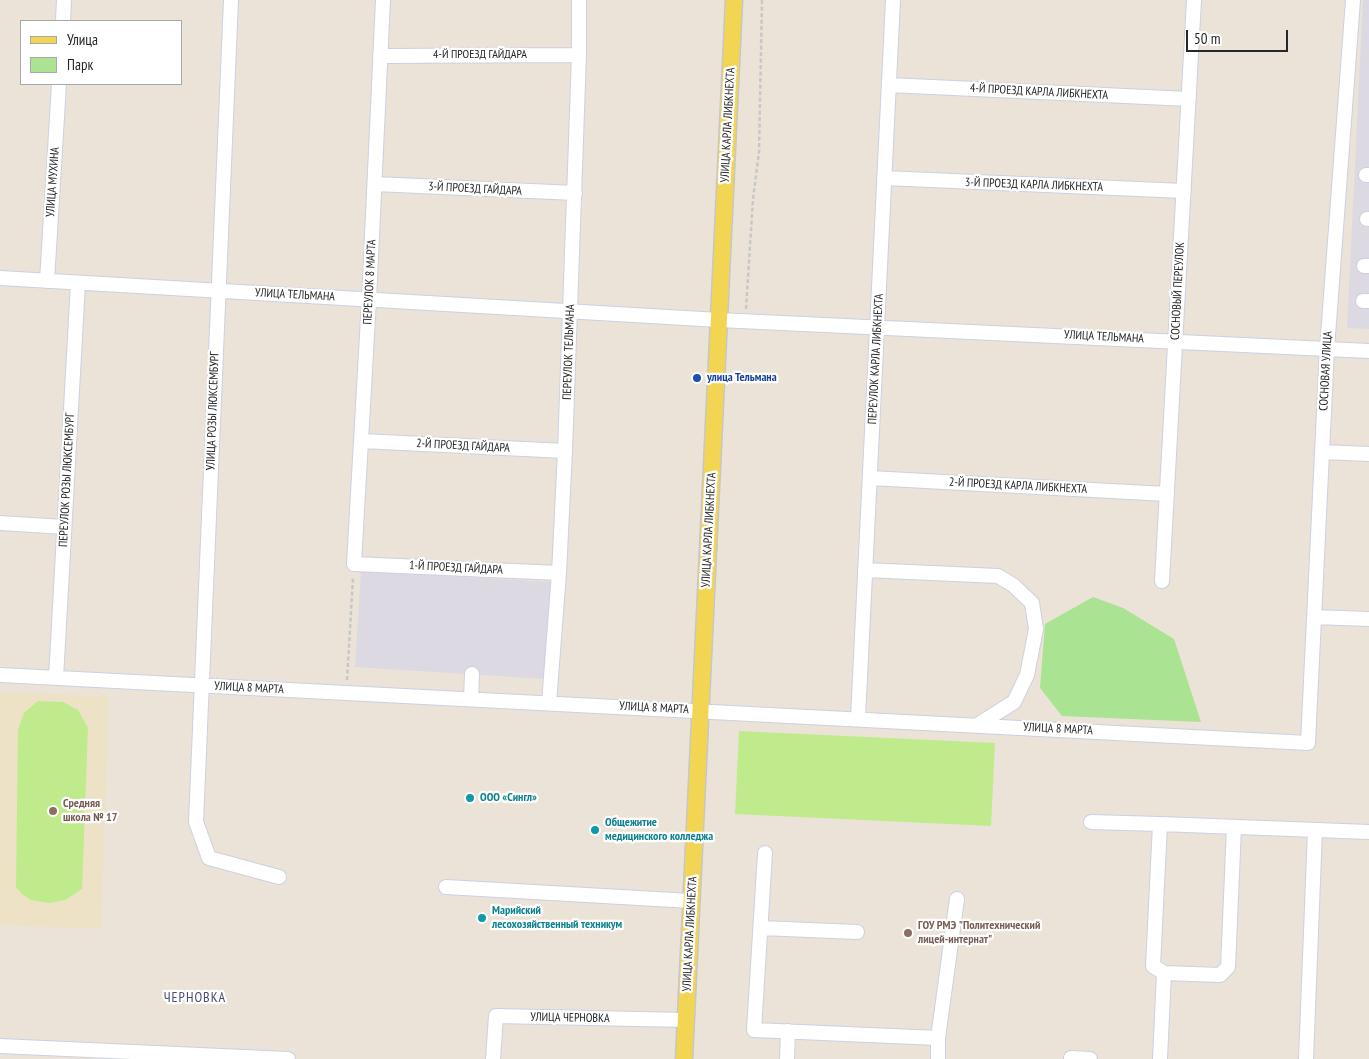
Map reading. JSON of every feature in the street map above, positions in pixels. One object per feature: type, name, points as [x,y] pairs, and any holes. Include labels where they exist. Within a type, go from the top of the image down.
[{"type":"main road","name":"УЛИЦА КАРЛА ЛИБКНЕХТА","points":[[684,1059],[734,0]]},
{"type":"street","points":[[63,20],[64,0]]},
{"type":"street","name":"УЛИЦА РОЗЫ ЛЮКСЕМБУРГ","points":[[231,0],[196,822],[209,858],[279,877]]},
{"type":"street","name":"ПЕРЕУЛОК 8 МАРТА","points":[[354,564],[370,300],[383,0]]},
{"type":"street","name":"ПЕРЕУЛОК ТЕЛЬМАНА","points":[[549,703],[559,573],[571,311],[580,54],[579,0]]},
{"type":"street","name":"ПЕРЕУЛОК КАРЛА ЛИБКНЕХТА","points":[[858,718],[893,0]]},
{"type":"street","name":"СОСНОВЫЙ ПЕРЕУЛОК","points":[[1162,581],[1194,0]]},
{"type":"street","name":"СОСНОВАЯ УЛИЦА","points":[[1308,742],[1327,349],[1353,0]]},
{"type":"street","name":"4-Й ПРОЕЗД ГАЙДАРА","points":[[380,56],[580,54]]},
{"type":"street","name":"УЛИЦА МУХИНА","points":[[47,281],[59,85]]},
{"type":"street","name":"4-Й ПРОЕЗД КАРЛА ЛИБКНЕХТА","points":[[889,86],[1189,99]]},
{"type":"street","name":"3-Й ПРОЕЗД КАРЛА ЛИБКНЕХТА","points":[[884,178],[1184,191]]},
{"type":"street","name":"3-Й ПРОЕЗД ГАЙДАРА","points":[[375,184],[575,193]]},
{"type":"street","name":"УЛИЦА ТЕЛЬМАНА","points":[[0,278],[719,320],[1369,350]]},
{"type":"street","name":"ПЕРЕУЛОК РОЗЫ ЛЮКСЕМБУРГ","points":[[56,678],[78,283]]},
{"type":"street","name":"2-Й ПРОЕЗД ГАЙДАРА","points":[[362,441],[565,451]]},
{"type":"street","points":[[1322,452],[1369,454]]},
{"type":"street","name":"2-Й ПРОЕЗД КАРЛА ЛИБКНЕХТА","points":[[870,478],[1166,494]]},
{"type":"street","points":[[0,523],[64,527]]},
{"type":"street","name":"1-Й ПРОЕЗД ГАЙДАРА","points":[[354,564],[559,573]]},
{"type":"street","points":[[866,570],[998,576],[1013,585],[1032,603],[1036,629],[1027,675],[1014,702],[979,724]]},
{"type":"street","points":[[1314,617],[1369,619]]},
{"type":"street","points":[[471,699],[472,674]]},
{"type":"street","name":"УЛИЦА 8 МАРТА","points":[[0,675],[1308,742]]},
{"type":"street","points":[[1091,822],[1369,832]]},
{"type":"street","points":[[1160,824],[1153,966],[1164,973],[1220,975],[1228,967],[1234,827]]},
{"type":"street","points":[[1306,1059],[1315,830]]},
{"type":"street","points":[[765,854],[754,1030],[938,1038]]},
{"type":"street","points":[[446,887],[691,901]]},
{"type":"street","points":[[938,1059],[938,1038],[957,899]]},
{"type":"street","points":[[761,928],[856,932]]},
{"type":"street","points":[[1160,1059],[1164,973]]},
{"type":"street","name":"УЛИЦА ЧЕРНОВКА","points":[[493,1059],[496,1016],[686,1020]]},
{"type":"street","points":[[787,1059],[788,1031]]},
{"type":"street","points":[[0,1046],[44,1054],[288,1059]]},
{"type":"street","points":[[1071,1058],[1090,1059]]},
{"type":"path","points":[[745,321],[758,152],[762,0]]},
{"type":"path","points":[[346,693],[354,564]]},
{"type":"shaded area","points":[[1363,0],[1369,0],[1369,329],[1347,328]]},
{"type":"shaded area","points":[[361,571],[552,582],[546,679],[355,667]]},
{"type":"shaded area","name":"Средняя школа № 17","points":[[0,692],[109,696],[101,929],[0,925]]},
{"type":"green space","points":[[1093,597],[1123,608],[1174,639],[1201,722],[1062,716],[1040,688],[1045,624]]},
{"type":"green space","points":[[38,701],[63,702],[78,710],[88,728],[82,889],[65,900],[49,903],[31,900],[16,887],[18,730],[24,713]]},
{"type":"green space","points":[[739,731],[995,743],[991,826],[735,814]]},
{"type":"place","name":"улица Тельмана","points":[[697,378]]},
{"type":"place","name":"ООО «Сингл»","points":[[470,798]]},
{"type":"place","name":"Средняя школа № 17","points":[[53,811]]},
{"type":"place","name":"Общежитие медицинского колледжа","points":[[595,830]]},
{"type":"place","name":"Марийский лесохозяйственный техникум","points":[[482,918]]},
{"type":"place","name":"ГОУ РМЭ \"Политехнический лицей-интернат\"","points":[[908,933]]},
{"type":"district","name":"ЧЕРНОВКА","points":[[195,998]]}]
